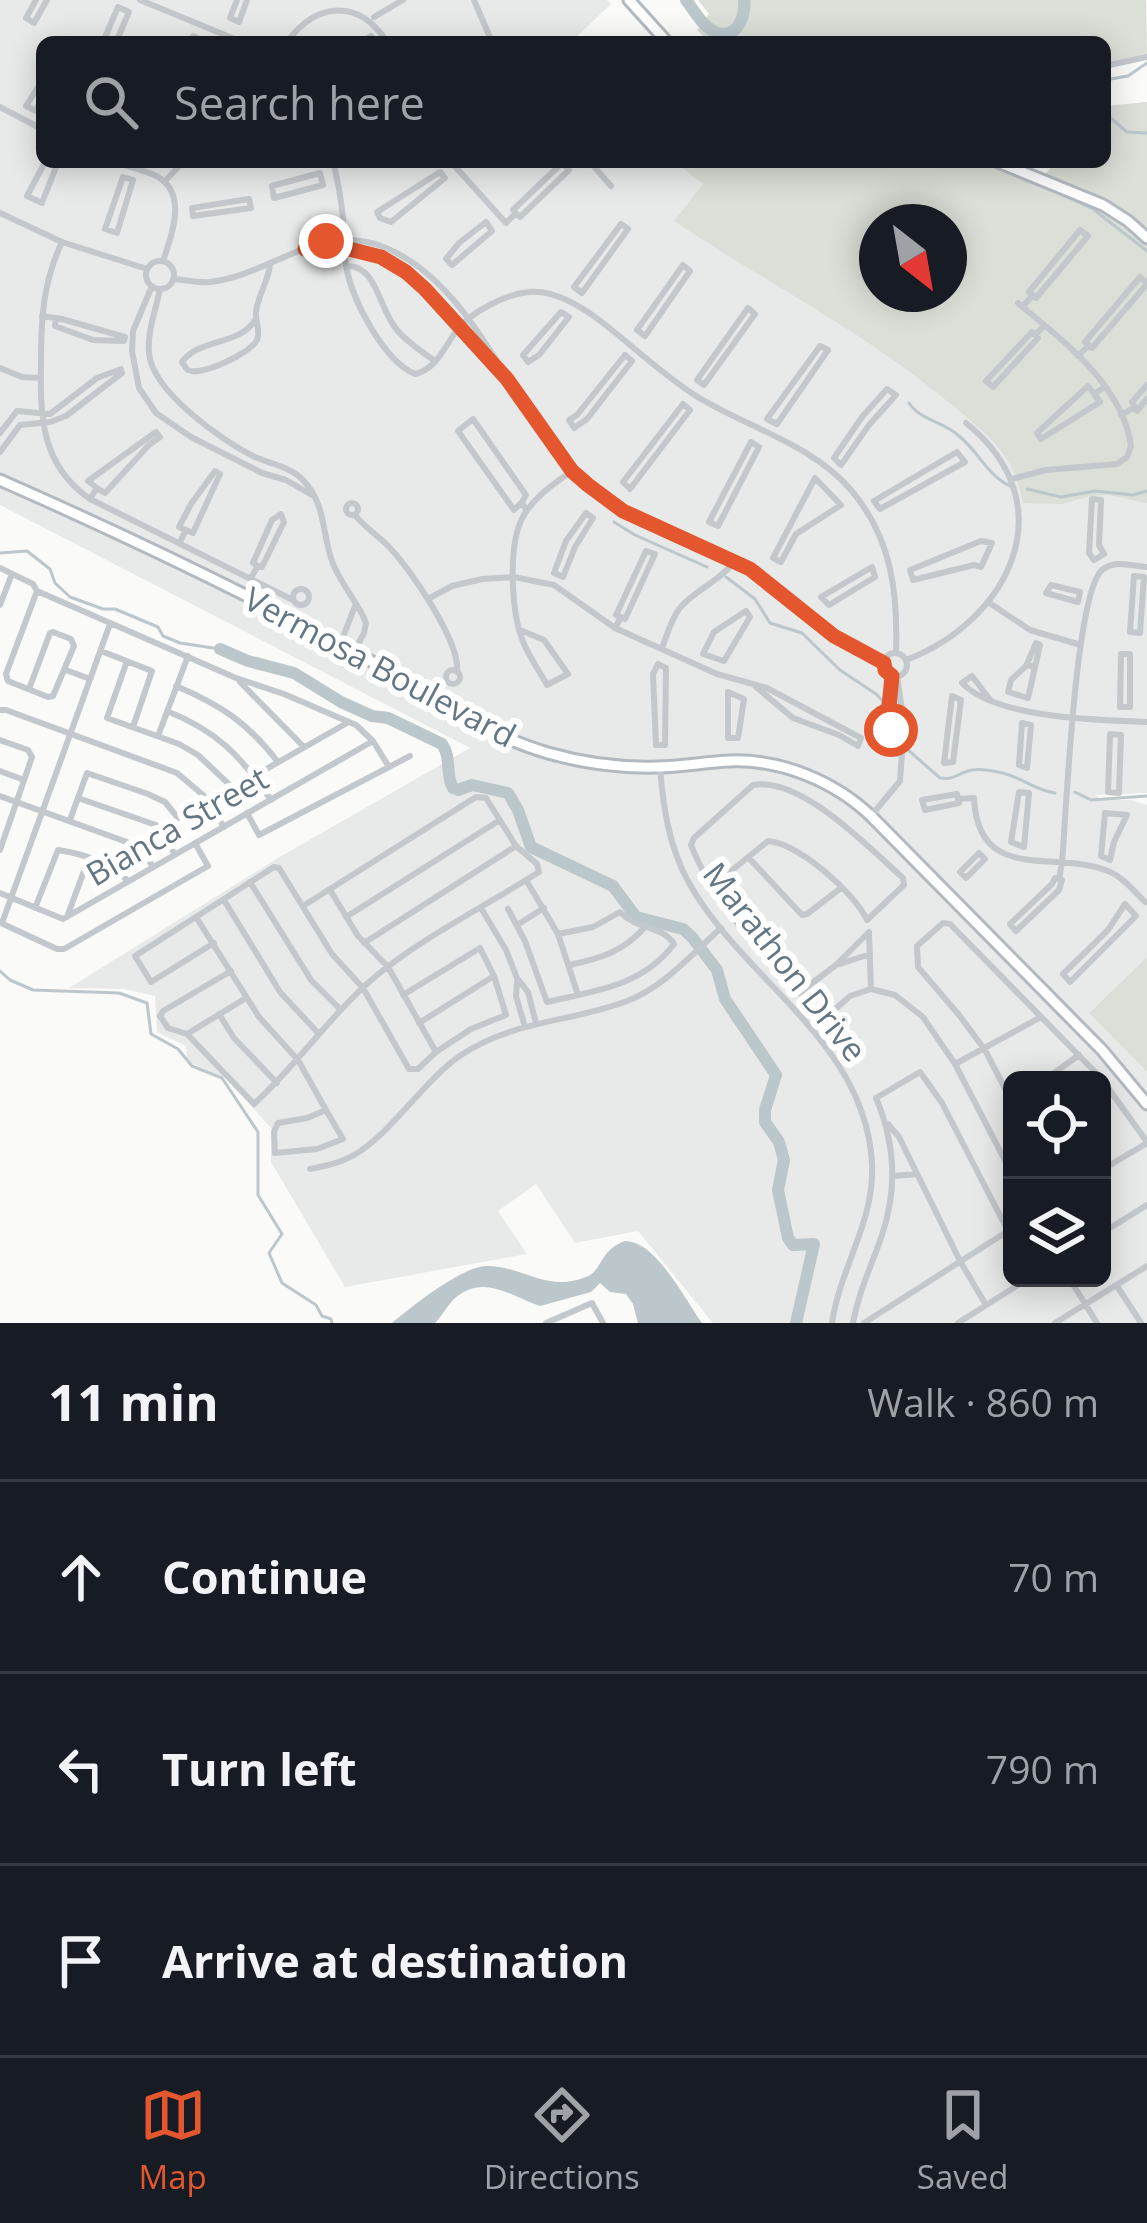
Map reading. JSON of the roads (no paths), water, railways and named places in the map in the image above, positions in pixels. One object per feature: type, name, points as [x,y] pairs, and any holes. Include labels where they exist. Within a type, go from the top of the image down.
[{"type":"main road","points":[[629,0],[662,36]]},
{"type":"main road","points":[[1013,168],[1103,205],[1147,238]]},
{"type":"main road","name":"Vermosa Boulevard","points":[[0,480],[171,557],[521,744],[589,762],[660,767],[731,760],[787,768],[829,785],[871,816],[1102,1050],[1147,1104]]},
{"type":"street","points":[[36,0],[26,18],[34,23],[47,0]]},
{"type":"street","points":[[123,9],[128,0]]},
{"type":"street","points":[[140,0],[228,35],[234,20]]},
{"type":"street","points":[[237,0],[230,18],[239,22],[247,0]]},
{"type":"street","points":[[374,17],[388,4],[404,0]]},
{"type":"street","points":[[474,0],[489,36]]},
{"type":"street","points":[[290,36],[300,21],[325,5],[352,3],[369,11],[384,36]]},
{"type":"street","points":[[106,36],[118,7],[129,12],[119,36]]},
{"type":"street","points":[[198,36],[201,26]]},
{"type":"street","points":[[1111,65],[1147,56]]},
{"type":"street","points":[[36,90],[26,106],[36,111]]},
{"type":"street","points":[[0,107],[36,126]]},
{"type":"street","points":[[25,120],[31,109]]},
{"type":"street","points":[[42,168],[28,196],[42,202],[56,168]]},
{"type":"street","points":[[165,181],[172,168]]},
{"type":"street","points":[[334,168],[346,266],[371,327],[404,369],[425,372],[468,320],[490,306],[532,291],[549,293],[591,314],[694,395],[817,460],[842,481],[865,511],[891,567],[898,613],[896,653]]},
{"type":"street","points":[[443,175],[440,172],[377,212],[380,218],[391,222],[445,178],[448,168]]},
{"type":"street","points":[[456,168],[506,223],[516,213]]},
{"type":"street","points":[[557,168],[513,209],[520,217],[566,168]]},
{"type":"street","points":[[595,168],[611,186]]},
{"type":"street","points":[[128,179],[132,169],[150,173],[165,181],[174,198],[176,211],[163,260]]},
{"type":"street","points":[[320,172],[322,180],[323,185],[274,198],[272,186],[320,172]]},
{"type":"street","points":[[322,180],[336,174]]},
{"type":"street","points":[[123,177],[128,179],[133,180],[117,233],[105,229],[123,177]]},
{"type":"street","points":[[249,199],[250,208],[193,216],[193,212],[192,208],[249,199]]},
{"type":"street","points":[[176,211],[193,212]]},
{"type":"street","points":[[0,213],[62,242],[147,269]]},
{"type":"street","points":[[489,227],[500,217]]},
{"type":"street","points":[[486,222],[489,227],[492,231],[452,265],[446,259],[486,222]]},
{"type":"street","points":[[621,224],[628,229],[582,292],[578,290],[574,287],[621,224]]},
{"type":"street","points":[[1080,230],[1088,236],[1036,298],[1033,295],[1029,292],[1080,230]]},
{"type":"street","points":[[174,279],[212,282],[344,238],[383,247],[414,263],[454,302],[492,351],[572,471],[623,511],[750,569],[834,636],[884,663]]},
{"type":"street","points":[[62,242],[50,266],[41,316],[41,378],[57,464],[90,499],[293,600]]},
{"type":"street","points":[[305,249],[345,248],[381,257],[406,272],[507,379]]},
{"type":"street","points":[[163,260],[172,266],[174,279],[169,286],[156,288],[146,279],[147,269],[163,260]]},
{"type":"street","points":[[255,320],[243,334],[188,354],[184,368],[205,370],[257,340],[258,298],[268,280],[270,263]]},
{"type":"street","points":[[346,266],[356,265],[367,273],[398,332],[435,361]]},
{"type":"street","points":[[683,265],[691,271],[645,336],[641,333],[637,330],[683,265]]},
{"type":"street","points":[[1078,356],[1089,345],[1092,348],[1147,284]]},
{"type":"street","points":[[156,288],[150,361],[158,378],[211,431],[305,481],[322,512],[331,557],[366,623],[353,652]]},
{"type":"street","points":[[156,288],[133,331],[139,388],[156,413],[169,424],[315,497]]},
{"type":"street","points":[[565,314],[578,290]]},
{"type":"street","points":[[1012,479],[1046,470],[1120,462],[1131,446],[1121,415],[1104,387],[1078,356],[1020,305],[1033,295]]},
{"type":"street","points":[[748,308],[755,314],[701,383],[697,380],[748,308]]},
{"type":"street","points":[[561,312],[565,314],[569,317],[539,356],[528,362],[523,355],[561,312]]},
{"type":"street","points":[[41,316],[56,318],[124,337],[124,341],[93,340],[55,326],[56,318]]},
{"type":"street","points":[[1035,335],[1044,325]]},
{"type":"street","points":[[1032,332],[1035,335],[1038,338],[993,387],[986,381],[1032,332]]},
{"type":"street","points":[[628,358],[641,333]]},
{"type":"street","points":[[820,346],[828,350],[777,424],[772,422],[767,419],[820,346]]},
{"type":"street","points":[[625,355],[628,358],[632,361],[587,419],[574,428],[569,420],[625,355]]},
{"type":"street","points":[[0,368],[41,378]]},
{"type":"street","points":[[0,452],[20,425],[66,416],[122,373],[121,369],[97,379],[46,418]]},
{"type":"street","points":[[687,407],[701,383]]},
{"type":"street","points":[[1147,385],[1132,402],[1137,411],[1147,399]]},
{"type":"street","points":[[1088,386],[1094,394],[1100,402],[1041,439],[1037,433],[1088,386]]},
{"type":"street","points":[[1094,394],[1104,387]]},
{"type":"street","points":[[887,389],[896,395],[841,465],[837,461],[834,458],[862,417],[887,389]]},
{"type":"street","points":[[683,404],[687,407],[690,410],[630,489],[623,482],[683,404]]},
{"type":"street","points":[[1121,415],[1135,407]]},
{"type":"street","points":[[0,433],[17,411],[46,418]]},
{"type":"street","points":[[520,630],[544,640],[568,674],[548,686],[520,630],[514,577],[516,533],[524,506],[526,495],[473,419],[458,431],[514,509],[524,506],[572,471]]},
{"type":"street","points":[[755,445],[772,422]]},
{"type":"street","points":[[906,660],[951,636],[988,602],[1016,545],[1018,512],[1012,479],[992,448],[966,423]]},
{"type":"street","points":[[156,431],[160,437],[105,493],[97,488],[88,481],[156,431]]},
{"type":"street","points":[[204,442],[211,431]]},
{"type":"street","points":[[751,442],[755,445],[759,447],[718,526],[709,522],[751,442]]},
{"type":"street","points":[[957,452],[965,463],[880,509],[877,505],[874,500],[957,452]]},
{"type":"street","points":[[830,471],[837,461]]},
{"type":"street","points":[[262,473],[265,463]]},
{"type":"street","points":[[215,471],[220,474],[193,533],[186,530],[178,527],[215,471]]},
{"type":"street","points":[[815,478],[829,491],[842,506],[796,534],[781,562],[773,558],[815,478]]},
{"type":"street","points":[[829,491],[842,481]]},
{"type":"street","points":[[90,499],[97,488]]},
{"type":"street","points":[[1092,500],[1101,500],[1104,554],[1099,556],[1094,560],[1089,553],[1092,500]]},
{"type":"street","points":[[865,511],[877,505]]},
{"type":"street","points":[[586,513],[593,518],[563,577],[558,575],[554,573],[566,541],[586,513]]},
{"type":"street","points":[[281,514],[284,522],[262,567],[258,566],[253,563],[272,520],[281,514]]},
{"type":"street","points":[[356,515],[428,599],[455,651],[458,672]]},
{"type":"street","points":[[180,542],[186,530]]},
{"type":"street","points":[[981,542],[992,543],[981,567],[913,580],[911,575],[910,570],[981,542]]},
{"type":"street","points":[[646,551],[655,554],[626,619],[621,617],[616,615],[646,551]]},
{"type":"street","points":[[1099,556],[1106,567]]},
{"type":"street","points":[[662,667],[681,606],[734,562]]},
{"type":"street","points":[[1059,879],[1010,924],[1016,931],[1059,890],[1062,880],[1072,718],[1095,580],[1106,567],[1119,563],[1144,566],[1140,577]]},
{"type":"street","points":[[252,577],[258,566]]},
{"type":"street","points":[[872,567],[874,572],[875,577],[829,605],[821,597],[872,567]]},
{"type":"street","points":[[874,572],[891,567]]},
{"type":"street","points":[[0,568],[33,584],[37,591],[110,624],[364,730],[389,767]]},
{"type":"street","points":[[0,604],[12,574]]},
{"type":"street","points":[[554,585],[558,575]]},
{"type":"street","points":[[894,580],[911,575]]},
{"type":"street","points":[[1134,576],[1140,577],[1144,577],[1140,632],[1130,632],[1134,576]]},
{"type":"street","points":[[428,599],[452,586],[482,579],[514,577],[554,585],[615,628],[740,682],[767,688],[809,709],[861,738],[858,746],[800,720],[755,686]]},
{"type":"street","points":[[1051,585],[1080,592],[1079,597],[1078,602],[1046,593],[1051,585]]},
{"type":"street","points":[[28,689],[50,633],[74,642],[53,696],[48,697],[28,689],[8,681],[37,591]]},
{"type":"street","points":[[1079,597],[1089,600]]},
{"type":"street","points":[[988,602],[1030,630],[1081,645]]},
{"type":"street","points":[[340,644],[355,606]]},
{"type":"street","points":[[746,611],[750,616],[724,662],[714,658],[703,654],[714,632],[746,611]]},
{"type":"street","points":[[615,628],[621,617]]},
{"type":"street","points":[[110,624],[1,923],[64,949],[208,866],[195,843]]},
{"type":"street","points":[[101,651],[152,671],[133,727]]},
{"type":"street","points":[[896,653],[906,660]]},
{"type":"street","points":[[895,676],[885,670],[884,663],[896,653]]},
{"type":"street","points":[[1120,654],[1130,654],[1130,706],[1124,707],[1120,707],[1120,654]]},
{"type":"street","points":[[158,736],[188,656]]},
{"type":"street","points":[[710,670],[714,658]]},
{"type":"street","points":[[895,676],[906,670],[906,660]]},
{"type":"street","points":[[127,661],[107,718],[198,755],[232,788],[348,723]]},
{"type":"street","points":[[658,664],[662,667],[666,668],[665,745],[656,745],[653,674],[658,664]]},
{"type":"street","points":[[1031,666],[1028,698],[1018,695],[1008,692],[1011,680],[1031,666]]},
{"type":"street","points":[[65,670],[90,680]]},
{"type":"street","points":[[871,816],[900,782],[889,707],[895,676]]},
{"type":"street","points":[[236,678],[304,747]]},
{"type":"street","points":[[737,696],[740,682]]},
{"type":"street","points":[[176,686],[239,720],[278,762]]},
{"type":"street","points":[[956,698],[966,688],[1030,711],[1147,722]]},
{"type":"street","points":[[728,692],[737,696],[744,699],[738,739],[728,738],[728,692]]},
{"type":"street","points":[[273,714],[273,702],[284,694]]},
{"type":"street","points":[[1015,707],[1018,695]]},
{"type":"street","points":[[952,696],[956,698],[961,700],[953,762],[944,763],[952,696]]},
{"type":"street","points":[[1115,734],[1120,734],[1119,793],[1108,792],[1111,734],[1115,734],[1124,707]]},
{"type":"street","points":[[2,708],[187,779],[224,826]]},
{"type":"street","points":[[800,720],[809,709]]},
{"type":"street","points":[[167,711],[215,734],[271,800]]},
{"type":"street","points":[[1027,724],[1030,711]]},
{"type":"street","points":[[1022,723],[1027,724],[1031,725],[1027,768],[1019,765],[1022,723]]},
{"type":"street","points":[[0,740],[31,753],[0,850]]},
{"type":"street","name":"Bianca Street","points":[[0,893],[59,919],[67,916],[374,741]]},
{"type":"street","points":[[247,813],[260,835],[410,756]]},
{"type":"street","name":"Marathon Drive","points":[[660,767],[667,822],[689,882],[721,928],[841,1068],[866,1124],[871,1194],[832,1323]]},
{"type":"street","points":[[0,770],[24,780]]},
{"type":"street","points":[[70,820],[87,773],[165,802],[178,815],[161,830]]},
{"type":"street","points":[[867,920],[904,884],[903,878],[830,814],[807,800],[762,783],[753,785],[694,838],[691,845],[710,888],[799,994],[869,932]]},
{"type":"street","points":[[1019,792],[1029,793],[1024,847],[1018,844],[1011,842],[1019,792]]},
{"type":"street","points":[[957,794],[958,799],[959,803],[925,810],[922,800],[957,794]]},
{"type":"street","points":[[0,796],[135,845],[153,867]]},
{"type":"street","points":[[231,971],[160,1016],[168,1028],[187,1034],[254,1104],[388,967],[539,872],[486,798],[476,797],[303,906]]},
{"type":"street","points":[[78,798],[148,821],[161,830],[175,854]]},
{"type":"street","points":[[958,799],[974,798],[976,823],[993,846],[1035,862],[1102,869],[1123,880],[1146,901],[1133,913]]},
{"type":"street","points":[[1105,813],[1127,815],[1110,860],[1106,858],[1101,856],[1105,813]]},
{"type":"street","points":[[346,917],[500,820]]},
{"type":"street","points":[[710,888],[768,842],[803,855],[861,906],[869,932],[872,989]]},
{"type":"street","points":[[1014,856],[1018,844]]},
{"type":"street","points":[[364,943],[516,846]]},
{"type":"street","points":[[982,856],[993,846]]},
{"type":"street","points":[[34,908],[58,850],[89,857],[116,869],[128,881]]},
{"type":"street","points":[[749,858],[802,915],[805,930]]},
{"type":"street","points":[[1102,869],[1106,858]]},
{"type":"street","points":[[214,944],[151,982],[135,956],[279,868],[332,955],[363,988],[409,1069],[418,1070],[471,1029],[506,1015],[480,948],[404,995]]},
{"type":"street","points":[[67,916],[84,871]]},
{"type":"street","points":[[526,880],[558,934],[578,995]]},
{"type":"street","points":[[250,882],[311,980],[341,1010]]},
{"type":"street","points":[[802,915],[841,888]]},
{"type":"street","points":[[329,890],[364,943],[388,967],[436,1052]]},
{"type":"street","points":[[224,899],[280,992],[319,1034]]},
{"type":"street","points":[[1125,904],[1133,913],[1136,916],[1070,982],[1063,974],[1108,930],[1125,904]]},
{"type":"street","points":[[481,908],[528,992],[537,1024]]},
{"type":"street","points":[[517,925],[544,908]]},
{"type":"street","points":[[508,909],[547,1002],[628,982],[674,944],[662,932],[635,925],[620,912],[593,927],[558,934]]},
{"type":"street","points":[[196,916],[259,1017],[298,1060],[343,1139],[317,1149],[274,1154],[278,1123],[326,1110]]},
{"type":"street","points":[[1003,1085],[985,1050],[918,967],[916,946],[943,923],[950,924],[1101,1078],[1147,1142],[1111,1164]]},
{"type":"street","points":[[569,965],[621,950],[645,928]]},
{"type":"street","points":[[310,1169],[362,1150],[453,1061],[477,1045],[525,1027],[628,1001],[654,987],[721,928]]},
{"type":"street","points":[[836,965],[870,954]]},
{"type":"street","points":[[419,1023],[494,976]]},
{"type":"street","points":[[517,978],[516,996],[525,1027]]},
{"type":"street","points":[[812,1030],[850,996],[872,989],[895,995],[923,1017],[955,1064],[1003,1157]]},
{"type":"street","points":[[187,1034],[246,998]]},
{"type":"street","points":[[219,1014],[234,1038],[277,1083]]},
{"type":"street","points":[[955,1064],[1041,1018]]},
{"type":"street","points":[[1057,1071],[1078,1055]]},
{"type":"street","points":[[854,1323],[858,1295],[892,1202],[885,1120],[876,1098],[920,1072],[942,1103],[1008,1231],[864,1323]]},
{"type":"street","points":[[885,1120],[986,1305]]},
{"type":"street","points":[[893,1176],[917,1174]]},
{"type":"street","points":[[1111,1227],[1147,1205]]},
{"type":"street","points":[[1055,1323],[1147,1266]]},
{"type":"street","points":[[1116,1285],[1141,1323]]},
{"type":"street","points":[[958,1323],[1015,1287]]},
{"type":"street","points":[[1074,1287],[1097,1323]]},
{"type":"street","points":[[546,1323],[592,1303],[603,1323]]},
{"type":"waterway","points":[[686,0],[706,26],[722,34],[738,26],[744,0]]},
{"type":"waterway","points":[[1111,79],[1128,76],[1147,63]]},
{"type":"waterway","points":[[1111,118],[1127,132],[1147,133]]},
{"type":"waterway","points":[[1027,168],[1061,183]]},
{"type":"waterway","points":[[1038,183],[1093,209],[1147,251]]},
{"type":"waterway","points":[[1097,197],[1125,214]]},
{"type":"waterway","points":[[909,403],[959,436],[1010,486]]},
{"type":"waterway","points":[[1027,489],[1061,497],[1095,491],[1133,495],[1147,491]]},
{"type":"waterway","points":[[614,522],[707,567]]},
{"type":"waterway","points":[[0,553],[27,551],[50,569],[55,583],[70,597],[115,609],[158,627],[163,636],[180,643],[220,649]]},
{"type":"waterway","points":[[726,577],[755,599],[770,623],[802,633],[840,670],[876,694],[882,700],[885,732],[892,740]]},
{"type":"waterway","points":[[220,649],[294,673],[341,702],[442,744],[453,788],[472,785],[508,793],[531,847],[613,886],[636,917],[683,929],[692,937],[717,970],[725,999],[776,1075],[765,1122],[784,1160],[778,1190],[788,1238],[793,1245],[814,1244],[796,1323]]},
{"type":"waterway","points":[[907,749],[940,778],[987,770],[1055,793]]},
{"type":"waterway","points":[[1075,792],[1091,800],[1147,796]]},
{"type":"waterway","points":[[0,971],[33,990],[119,993],[147,1003],[151,1034],[178,1049],[192,1066],[222,1078],[258,1132],[258,1195],[282,1234],[269,1253],[282,1283],[316,1305],[332,1323]]}]
